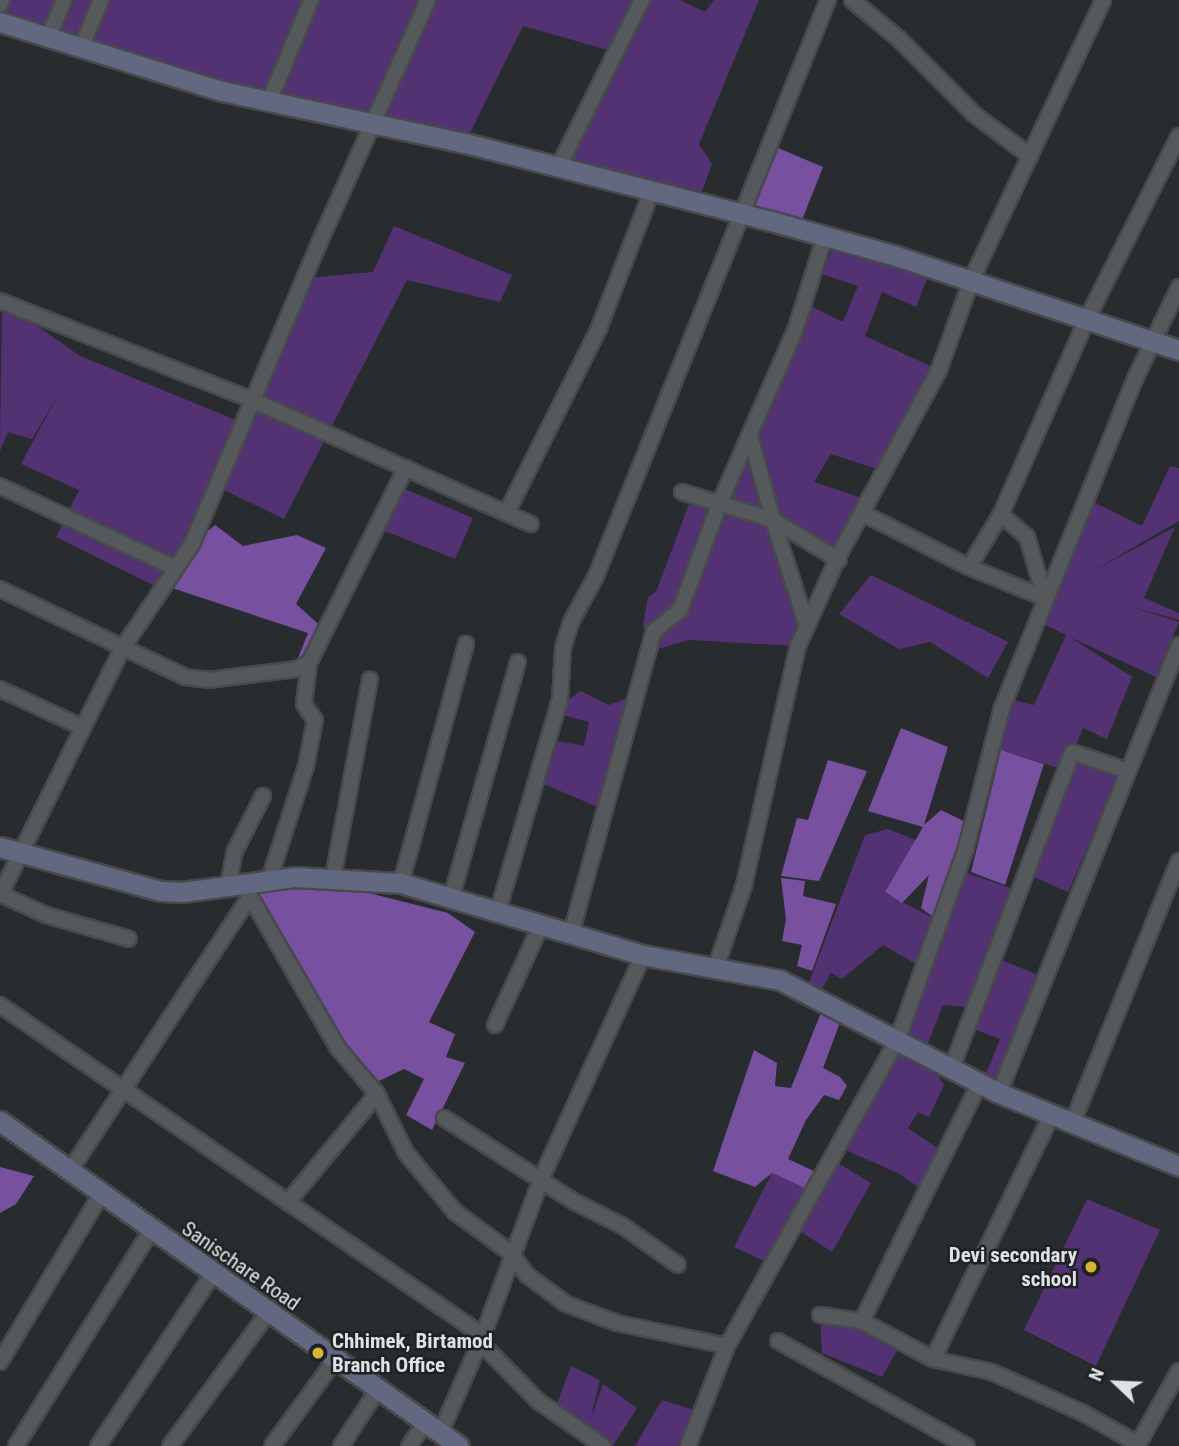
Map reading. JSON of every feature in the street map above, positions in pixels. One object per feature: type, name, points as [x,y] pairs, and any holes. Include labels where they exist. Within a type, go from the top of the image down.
[{"type":"street","points":[[0,5],[2,0]]},
{"type":"street","points":[[48,38],[64,0]]},
{"type":"street","points":[[81,48],[101,0]]},
{"type":"street","points":[[269,102],[311,0]]},
{"type":"street","points":[[129,939],[46,915],[0,895],[122,649],[192,544],[252,400],[428,0]]},
{"type":"street","points":[[558,168],[642,0]]},
{"type":"street","points":[[852,0],[900,39],[975,116],[1030,156]]},
{"type":"street","points":[[716,967],[744,885],[798,646],[839,561],[939,370],[971,281],[1102,0]]},
{"type":"street","points":[[498,911],[560,699],[567,633],[596,576],[743,215],[824,2]]},
{"type":"street","points":[[0,22],[269,102],[372,126],[466,143],[825,236],[1179,349]]},
{"type":"street","points":[[969,567],[1001,514],[1087,319],[1179,136]]},
{"type":"street","points":[[507,512],[599,328],[652,191]]},
{"type":"street","points":[[571,934],[654,631],[680,610],[721,500],[799,322],[825,236]]},
{"type":"street","points":[[688,1446],[727,1346],[897,1041],[966,848],[1002,708],[1152,341],[1179,287]]},
{"type":"street","points":[[0,301],[252,400],[531,524]]},
{"type":"street","points":[[750,435],[773,520],[807,626]]},
{"type":"street","points":[[269,880],[295,806],[313,732],[315,720],[304,704],[309,663],[405,468]]},
{"type":"street","points":[[0,486],[175,568]]},
{"type":"street","points":[[682,492],[721,500],[773,520],[839,561]]},
{"type":"street","points":[[864,514],[969,567],[1045,598]]},
{"type":"street","points":[[1001,514],[1027,537],[1045,598]]},
{"type":"street","points":[[0,589],[185,677],[208,680],[309,663]]},
{"type":"street","points":[[401,883],[466,643]]},
{"type":"street","points":[[999,1093],[1179,645]]},
{"type":"street","points":[[452,895],[518,662]]},
{"type":"street","points":[[333,877],[370,678]]},
{"type":"street","points":[[0,689],[82,727]]},
{"type":"street","points":[[952,1067],[1072,752],[1128,771]]},
{"type":"street","points":[[263,796],[235,852],[240,890],[338,1048],[377,1094],[418,1172],[455,1212],[511,1253],[527,1275],[566,1304],[617,1323],[727,1346]]},
{"type":"street","points":[[0,847],[161,891],[240,890],[269,880],[333,877],[401,883],[452,895],[643,955],[780,980],[999,1093],[1179,1166]]},
{"type":"street","points":[[1072,1124],[1179,861]]},
{"type":"street","points":[[69,1172],[240,890]]},
{"type":"street","points":[[495,1025],[541,925]]},
{"type":"street","points":[[409,1446],[433,1428],[480,1342],[511,1253],[542,1177],[643,955]]},
{"type":"street","points":[[0,1005],[478,1332],[480,1342],[538,1401],[603,1446]]},
{"type":"street","points":[[862,1321],[980,1082]]},
{"type":"street","points":[[288,1202],[377,1094]]},
{"type":"street","points":[[933,1359],[1051,1116]]},
{"type":"street","points":[[444,1118],[542,1177],[678,1265]]},
{"type":"street","name":"Sanischare Road","points":[[0,1121],[100,1196],[214,1272],[268,1313],[459,1446]]},
{"type":"street","points":[[0,1362],[100,1196]]},
{"type":"street","points":[[16,1446],[151,1231]]},
{"type":"street","points":[[98,1446],[214,1272]]},
{"type":"street","points":[[170,1446],[268,1313]]},
{"type":"street","points":[[820,1315],[862,1321],[933,1359],[992,1372],[1083,1413],[1137,1445],[1179,1371]]},
{"type":"street","points":[[778,1341],[967,1446]]},
{"type":"street","points":[[272,1446],[336,1359]]},
{"type":"street","points":[[341,1446],[379,1388]]},
{"type":"shaded area","points":[[0,0],[306,0],[266,95],[0,20]]},
{"type":"shaded area","points":[[311,0],[680,0],[705,12],[714,0],[759,0],[699,144],[712,164],[698,202],[652,191],[658,176],[650,190],[567,167],[614,61],[608,50],[523,26],[465,143],[274,100]]},
{"type":"shaded area","points":[[778,148],[823,167],[802,220],[753,208]]},
{"type":"shaded area","points":[[394,226],[512,275],[500,302],[407,280],[284,519],[218,487],[238,434],[159,588],[56,537],[79,490],[21,464],[60,391],[32,439],[8,432],[0,451],[2,301],[80,356],[243,423],[307,278],[373,272]]},
{"type":"shaded area","points":[[836,239],[931,268],[916,307],[882,292],[865,336],[939,370],[886,472],[831,454],[814,482],[871,501],[837,557],[776,526],[802,624],[798,646],[689,640],[650,651],[643,625],[648,597],[656,592],[692,496],[722,506],[808,305],[843,322],[858,286],[822,274]]},
{"type":"shaded area","points":[[1170,466],[1179,468],[1179,521],[1091,572],[1175,527],[1144,598],[1179,613],[1179,620],[1128,606],[1179,622],[1156,677],[1070,637],[1132,677],[1107,739],[1083,728],[1073,752],[1120,771],[1068,892],[1025,873],[1065,770],[992,747],[1008,699],[1034,705],[1066,635],[1037,621],[1087,499],[1142,526]]},
{"type":"shaded area","points":[[400,487],[473,518],[455,559],[380,529]]},
{"type":"shaded area","points":[[215,525],[243,546],[297,535],[326,548],[296,604],[325,630],[309,663],[296,663],[308,633],[172,588],[192,544]]},
{"type":"shaded area","points":[[871,575],[1008,642],[988,678],[930,642],[899,649],[839,614]]},
{"type":"shaded area","points":[[581,691],[609,705],[628,698],[602,809],[544,784],[558,741],[584,746],[589,722],[562,715],[566,701]]},
{"type":"shaded area","points":[[901,728],[948,747],[924,825],[941,810],[972,825],[940,922],[921,908],[929,875],[902,903],[885,892],[923,827],[868,811]]},
{"type":"shaded area","points":[[1001,750],[1044,764],[1005,885],[971,872]]},
{"type":"shaded area","points":[[828,760],[867,771],[819,881],[781,876],[797,818],[808,820]]},
{"type":"shaded area","points":[[888,829],[916,840],[885,893],[939,921],[958,870],[1019,891],[994,957],[1043,977],[1002,1081],[986,1074],[1000,1039],[968,1027],[969,1007],[943,1005],[924,1053],[944,1085],[929,1117],[918,1112],[908,1128],[946,1154],[927,1193],[898,1173],[843,1149],[923,968],[883,945],[842,979],[831,973],[821,991],[808,985],[865,835]]},
{"type":"shaded area","points":[[781,878],[805,881],[803,896],[836,904],[812,971],[797,966],[802,945],[782,941],[786,919]]},
{"type":"shaded area","points":[[263,886],[357,890],[448,913],[475,932],[429,1022],[455,1034],[446,1057],[465,1063],[432,1130],[406,1115],[424,1079],[404,1069],[379,1081],[353,1058],[250,900],[251,891]]},
{"type":"shaded area","points":[[822,1010],[841,1020],[823,1068],[840,1077],[847,1086],[839,1100],[824,1095],[806,1120],[788,1159],[816,1172],[809,1190],[772,1173],[755,1187],[713,1171],[754,1050],[777,1063],[775,1086],[791,1088]]},
{"type":"shaded area","points":[[836,1162],[871,1183],[832,1252],[797,1229]]},
{"type":"shaded area","points":[[0,1167],[34,1176],[16,1204],[0,1213]]},
{"type":"shaded area","points":[[772,1173],[809,1190],[792,1227],[766,1262],[734,1247]]},
{"type":"shaded area","points":[[1087,1199],[1160,1230],[1096,1366],[1024,1330]]},
{"type":"shaded area","points":[[820,1315],[861,1323],[900,1345],[882,1377],[822,1353]]},
{"type":"shaded area","points":[[571,1366],[600,1380],[590,1421],[603,1384],[637,1408],[613,1446],[603,1446],[554,1412]]},
{"type":"shaded area","points":[[662,1400],[703,1413],[688,1446],[635,1446]]},
{"type":"place","name":"Devi secondary school","points":[[1091,1267]]},
{"type":"place","name":"Chhimek, Birtamod Branch Office","points":[[318,1353]]}]
